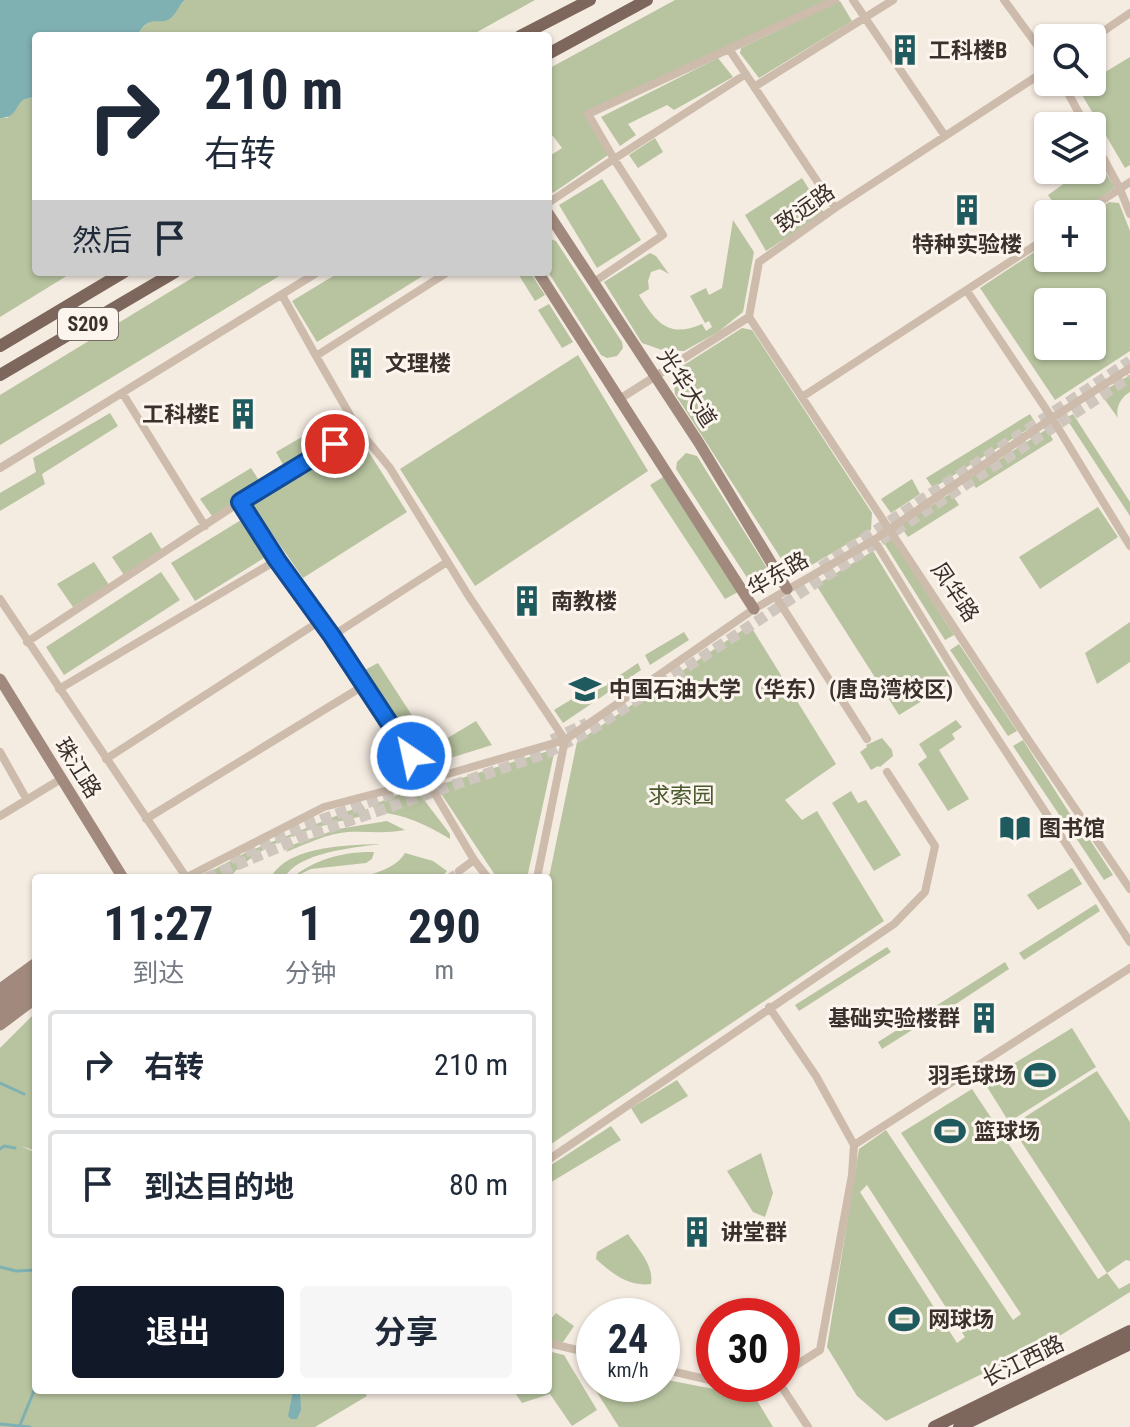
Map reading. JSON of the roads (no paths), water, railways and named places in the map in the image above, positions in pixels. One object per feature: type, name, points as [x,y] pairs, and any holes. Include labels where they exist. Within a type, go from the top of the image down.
[{"type":"main road","points":[[528,32],[590,0]]},
{"type":"main road","points":[[552,52],[647,0]]},
{"type":"main road","name":"S209","points":[[0,346],[117,276]]},
{"type":"main road","name":"S209","points":[[0,375],[168,276]]},
{"type":"main road","name":"长江西路","points":[[934,1427],[1130,1331]]},
{"type":"main road","name":"长江西路","points":[[959,1427],[1130,1344]]},
{"type":"street","points":[[594,282],[663,235],[588,114],[835,0]]},
{"type":"street","points":[[853,0],[945,136]]},
{"type":"street","points":[[754,87],[893,0]]},
{"type":"street","points":[[1004,0],[1034,41]]},
{"type":"street","points":[[1106,29],[1130,13]]},
{"type":"street","points":[[729,49],[835,208]]},
{"type":"street","points":[[552,200],[746,74]]},
{"type":"street","name":"致远路","points":[[749,317],[759,262],[835,208],[1034,78]]},
{"type":"street","points":[[1106,163],[1130,214]]},
{"type":"street","points":[[1103,200],[1130,182]]},
{"type":"street","name":"光华大道","points":[[552,219],[656,375],[787,589]]},
{"type":"street","points":[[802,397],[1034,246]]},
{"type":"street","points":[[0,468],[312,276]]},
{"type":"street","points":[[316,356],[442,276]]},
{"type":"street","points":[[540,276],[754,609]]},
{"type":"street","points":[[967,291],[1052,418],[1130,546]]},
{"type":"street","points":[[282,295],[358,429],[390,468],[447,562],[565,740],[538,874]]},
{"type":"street","points":[[618,400],[749,317]]},
{"type":"street","name":"凤华路","points":[[749,317],[1130,889]]},
{"type":"street","name":"华东路","points":[[194,874],[324,807],[565,740],[754,609],[874,540],[1130,368]]},
{"type":"street","points":[[123,394],[205,526]]},
{"type":"street","points":[[27,642],[240,502],[358,429]]},
{"type":"street","points":[[240,502],[427,780],[485,874]]},
{"type":"street","name":"凤华路","points":[[874,540],[969,695],[1130,942]]},
{"type":"street","points":[[59,689],[277,560]]},
{"type":"street","points":[[332,636],[447,562]]},
{"type":"street","points":[[776,597],[867,739]]},
{"type":"street","points":[[0,599],[183,874]]},
{"type":"street","points":[[106,759],[320,621]]},
{"type":"street","name":"珠江路","points":[[0,679],[120,874]]},
{"type":"street","points":[[146,819],[363,686]]},
{"type":"street","points":[[0,752],[27,800]]},
{"type":"street","points":[[552,1157],[894,924],[925,892],[935,846],[887,772]]},
{"type":"street","points":[[0,816],[61,779]]},
{"type":"street","points":[[459,871],[474,860]]},
{"type":"street","points":[[0,989],[32,966]]},
{"type":"street","points":[[854,1145],[1130,968]]},
{"type":"street","points":[[0,1001],[32,977]]},
{"type":"street","points":[[0,1013],[32,989]]},
{"type":"street","points":[[0,1025],[32,1001]]},
{"type":"street","points":[[769,1007],[816,1076],[854,1145],[852,1175],[820,1350],[800,1363]]},
{"type":"street","points":[[552,1344],[576,1350]]},
{"type":"street","points":[[792,1402],[808,1427]]},
{"type":"water","points":[[0,0],[185,0],[168,20],[146,24],[140,32],[32,32],[32,97],[23,100],[11,115],[0,118]]},
{"type":"water","points":[[292,1394],[300,1394],[301,1410],[297,1419],[288,1416]]},
{"type":"waterway","points":[[0,1083],[24,1094]]},
{"type":"waterway","points":[[0,1149],[4,1146],[15,1148]]},
{"type":"waterway","points":[[0,1267],[32,1270]]},
{"type":"waterway","points":[[20,1425],[33,1394]]},
{"type":"waterway","points":[[0,1424],[30,1427]]},
{"type":"tunnel","points":[[821,567],[1130,361]]},
{"type":"tunnel","points":[[215,874],[305,836],[547,753],[591,730],[1130,377]]},
{"type":"tunnel","points":[[552,740],[587,723]]},
{"type":"tunnel","points":[[230,859],[302,827],[407,788]]},
{"type":"tunnel","points":[[455,874],[459,871]]},
{"type":"place","name":"工科楼B","points":[[905,50]]},
{"type":"place","name":"特种实验楼","points":[[967,210]]},
{"type":"place","name":"文理楼","points":[[361,363]]},
{"type":"place","name":"工科楼E","points":[[243,414]]},
{"type":"place","name":"南教楼","points":[[527,601]]},
{"type":"place","name":"中国石油大学（华东）(唐岛湾校区)","points":[[585,689]]},
{"type":"place","name":"图书馆","points":[[1015,828]]},
{"type":"place","name":"基础实验楼群","points":[[984,1018]]},
{"type":"place","name":"羽毛球场","points":[[1040,1075]]},
{"type":"place","name":"篮球场","points":[[950,1131]]},
{"type":"place","name":"讲堂群","points":[[697,1232]]},
{"type":"place","name":"网球场","points":[[904,1319]]},
{"type":"park label","name":"求索园","points":[[681,795]]}]
